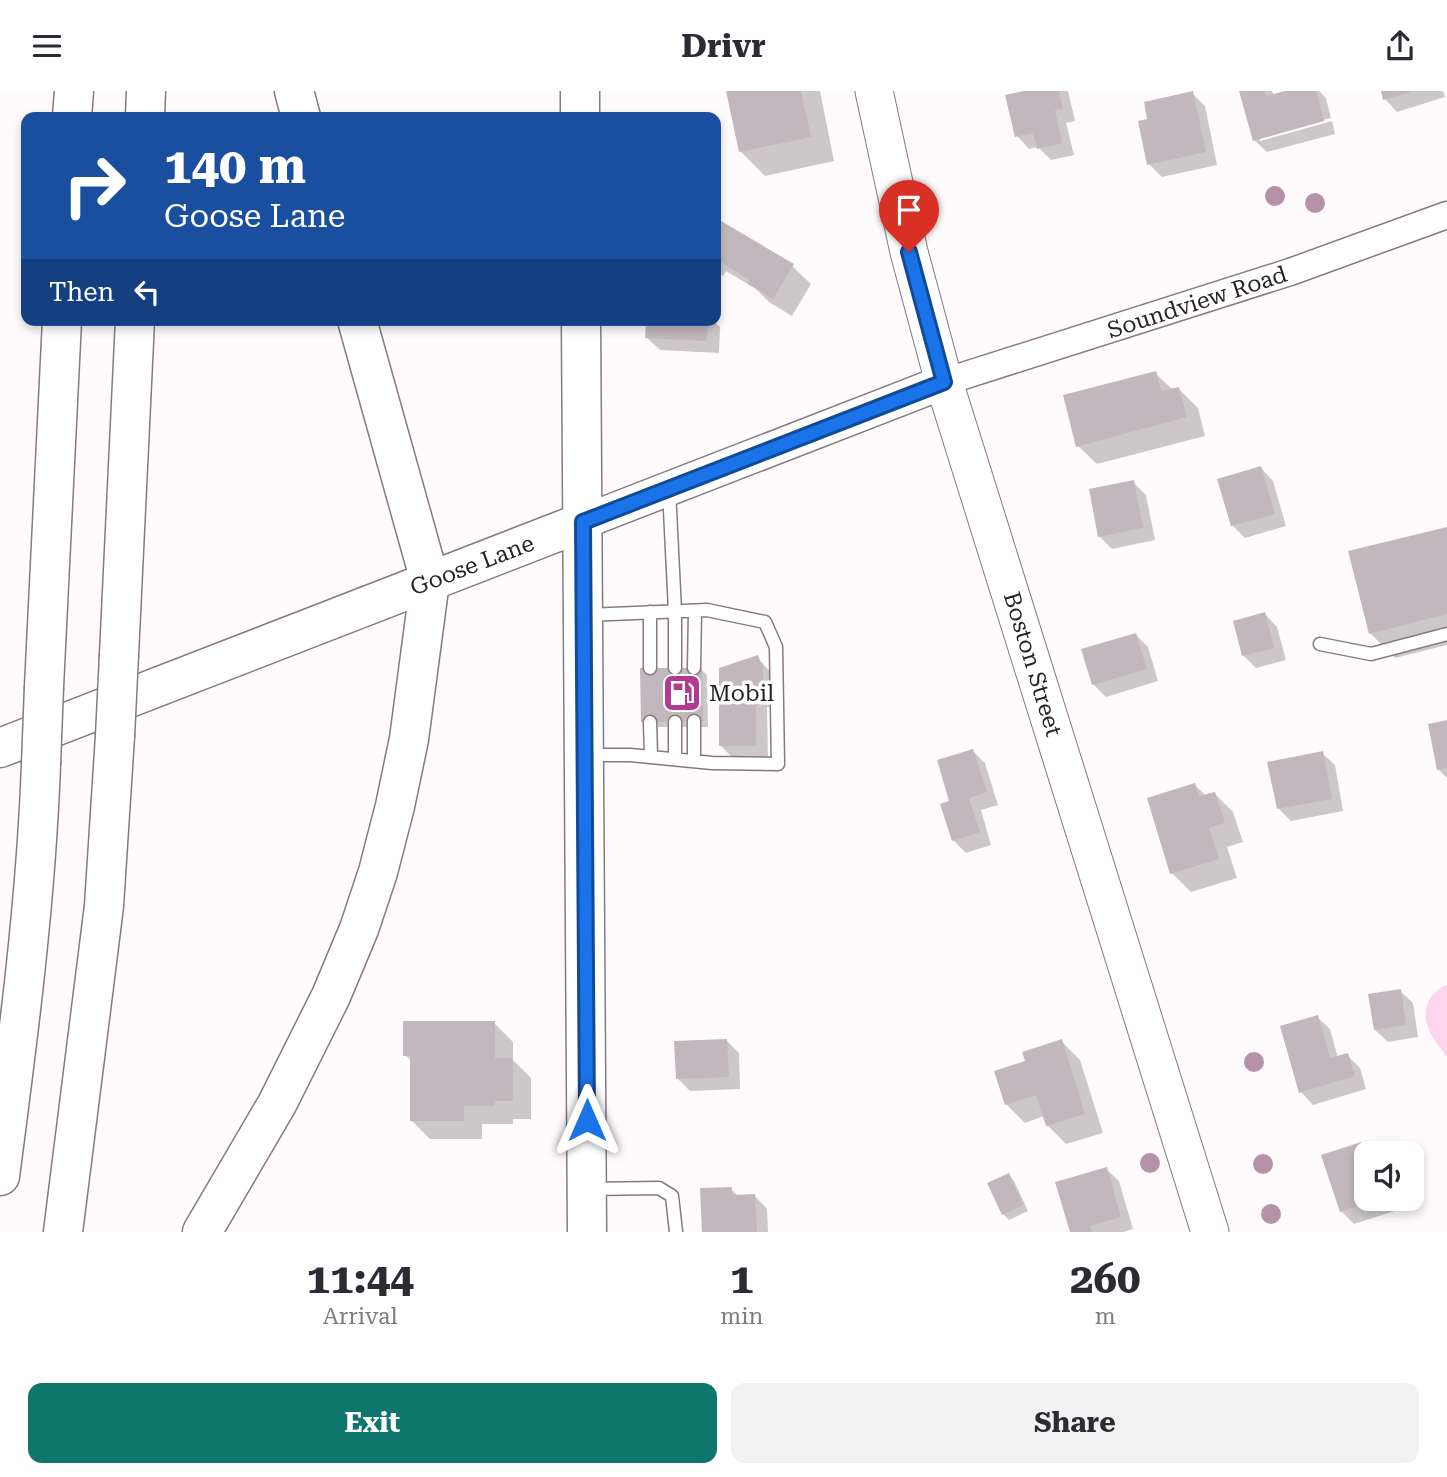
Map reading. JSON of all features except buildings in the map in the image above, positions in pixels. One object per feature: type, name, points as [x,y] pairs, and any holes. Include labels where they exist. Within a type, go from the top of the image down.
[{"type":"main road","points":[[72,112],[74,91]]},
{"type":"main road","points":[[145,112],[146,91]]},
{"type":"main road","points":[[294,91],[300,112]]},
{"type":"main road","points":[[580,91],[580,112]]},
{"type":"main road","name":"Boston Street","points":[[874,91],[909,252],[944,382],[1210,1232]]},
{"type":"main road","points":[[0,1176],[24,991],[39,822],[62,326]]},
{"type":"main road","points":[[63,1232],[104,906],[120,655],[135,326]]},
{"type":"main road","points":[[202,1232],[278,1104],[331,996],[363,918],[378,872],[409,739],[430,581],[360,326]]},
{"type":"main road","points":[[581,326],[587,1232]]},
{"type":"main road","name":"Goose Lane","points":[[0,748],[583,522]]},
{"type":"main road","points":[[0,1029],[39,822]]},
{"type":"street","name":"Soundview Road","points":[[944,382],[1290,272],[1447,215]]},
{"type":"street","name":"Goose Lane","points":[[583,522],[944,382]]},
{"type":"lane","points":[[669,489],[675,668]]},
{"type":"lane","points":[[583,616],[708,610],[765,622],[776,647],[778,764],[584,755]]},
{"type":"lane","points":[[694,668],[695,611]]},
{"type":"lane","points":[[650,612],[650,668]]},
{"type":"lane","points":[[1320,643],[1371,654],[1447,635]]},
{"type":"lane","points":[[694,721],[694,761]]},
{"type":"lane","points":[[650,722],[651,757]]},
{"type":"lane","points":[[675,722],[675,759]]},
{"type":"lane","points":[[587,1189],[659,1188],[673,1196],[676,1232]]},
{"type":"shaded area","points":[[1447,985],[1447,1057],[1428,1027],[1426,1011],[1433,995]]},
{"type":"place","name":"Mobil","points":[[682,693]]},
{"type":"route","points":[[587,1120],[583,522],[944,382],[909,252]]}]
